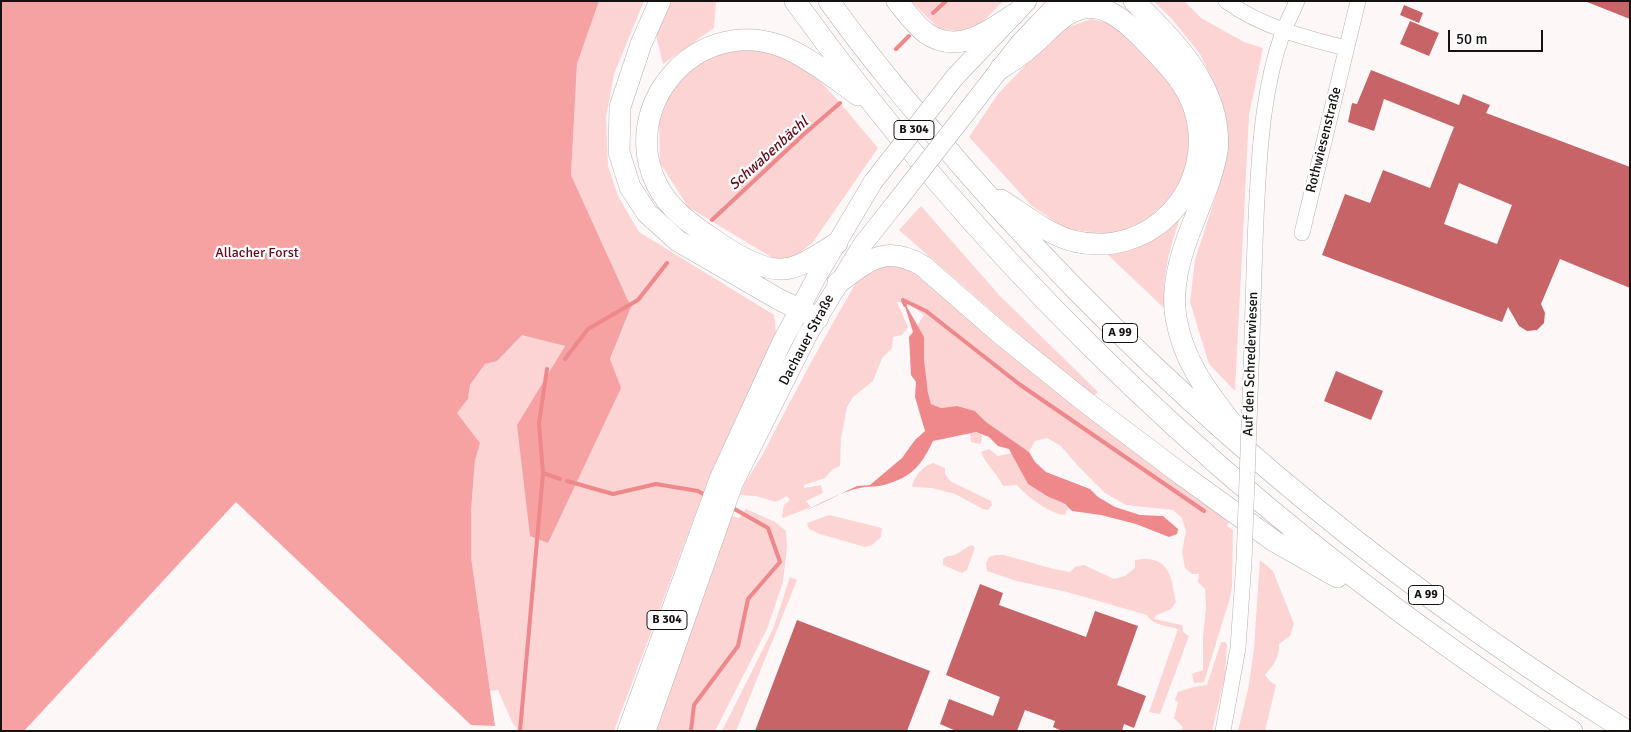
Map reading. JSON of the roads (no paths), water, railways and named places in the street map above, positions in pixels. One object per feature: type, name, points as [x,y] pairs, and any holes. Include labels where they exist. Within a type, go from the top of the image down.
[{"type":"highway","points":[[660,1],[641,44],[620,107],[619,152],[630,187],[647,213],[678,241],[780,300],[808,313]]},
{"type":"highway","name":"A 99","points":[[795,1],[876,108],[957,205],[1058,313],[1147,400],[1208,457],[1345,571],[1486,673],[1572,731]]},
{"type":"highway","name":"A 99","points":[[829,1],[909,104],[1016,228],[1091,305],[1179,390],[1272,473],[1348,536],[1420,591],[1498,647],[1627,731]]},
{"type":"highway","points":[[897,1],[926,33],[943,40],[961,42],[986,34],[1020,8]]},
{"type":"highway","points":[[1134,1],[1173,40],[1197,72],[1209,99],[1216,125],[1218,150],[1215,163],[1186,241],[1176,281],[1176,317],[1180,336],[1187,356],[1205,389],[1272,473]]},
{"type":"highway","points":[[978,184],[1054,233],[1071,240],[1099,244],[1130,239],[1158,224],[1180,203],[1193,180],[1197,167],[1200,149],[1199,129],[1195,111],[1185,87],[1169,66],[1134,30],[1114,14],[1094,8],[1084,8],[1073,12],[1064,17],[1030,48],[1002,68]]},
{"type":"highway","points":[[836,243],[803,264],[776,270],[764,267],[728,250],[684,220],[668,202],[656,184],[648,156],[647,137],[650,115],[659,92],[684,62],[724,41],[740,39],[779,45],[831,76],[876,108]]},
{"type":"highway","points":[[838,283],[859,267],[873,260],[891,254],[909,257],[923,266],[1083,400],[1181,474],[1274,541],[1408,618]]},
{"type":"main road","name":"Dachauer Straße","points":[[627,731],[781,344],[838,283],[863,244],[1020,43],[1060,1]]},
{"type":"main road","name":"Dachauer Straße","points":[[808,313],[836,243],[873,182],[955,77],[1020,8]]},
{"type":"main road","name":"Dachauer Straße","points":[[646,731],[715,511]]},
{"type":"street","points":[[1226,1],[1240,11],[1284,30],[1346,48]]},
{"type":"street","name":"Auf den Schrederwiesen","points":[[1223,731],[1238,648],[1244,562],[1254,244],[1260,140],[1268,90],[1284,30],[1298,1]]},
{"type":"street","name":"Rothwiesenstraße","points":[[1302,233],[1358,1]]},
{"type":"waterway","name":"Schwabenbächl","points":[[933,13],[946,1]]},
{"type":"waterway","name":"Schwabenbächl","points":[[896,49],[909,36]]},
{"type":"waterway","name":"Schwabenbächl","points":[[712,220],[840,103]]},
{"type":"waterway","name":"Schwabenbächl","points":[[565,359],[588,329],[638,300],[667,263]]},
{"type":"waterway","points":[[905,305],[903,300],[926,311],[1019,384],[1204,511]]},
{"type":"waterway","name":"Schwabenbächl","points":[[547,369],[539,423],[543,473],[560,479]]},
{"type":"waterway","points":[[520,731],[543,473]]},
{"type":"waterway","name":"Schwabenbächl","points":[[567,481],[613,494],[656,484],[698,491],[707,496]]},
{"type":"waterway","name":"Schwabenbächl","points":[[691,731],[694,705],[738,646],[748,599],[780,562],[768,528],[731,507]]},
{"type":"park label","name":"Allacher Forst","points":[[257,253]]}]
